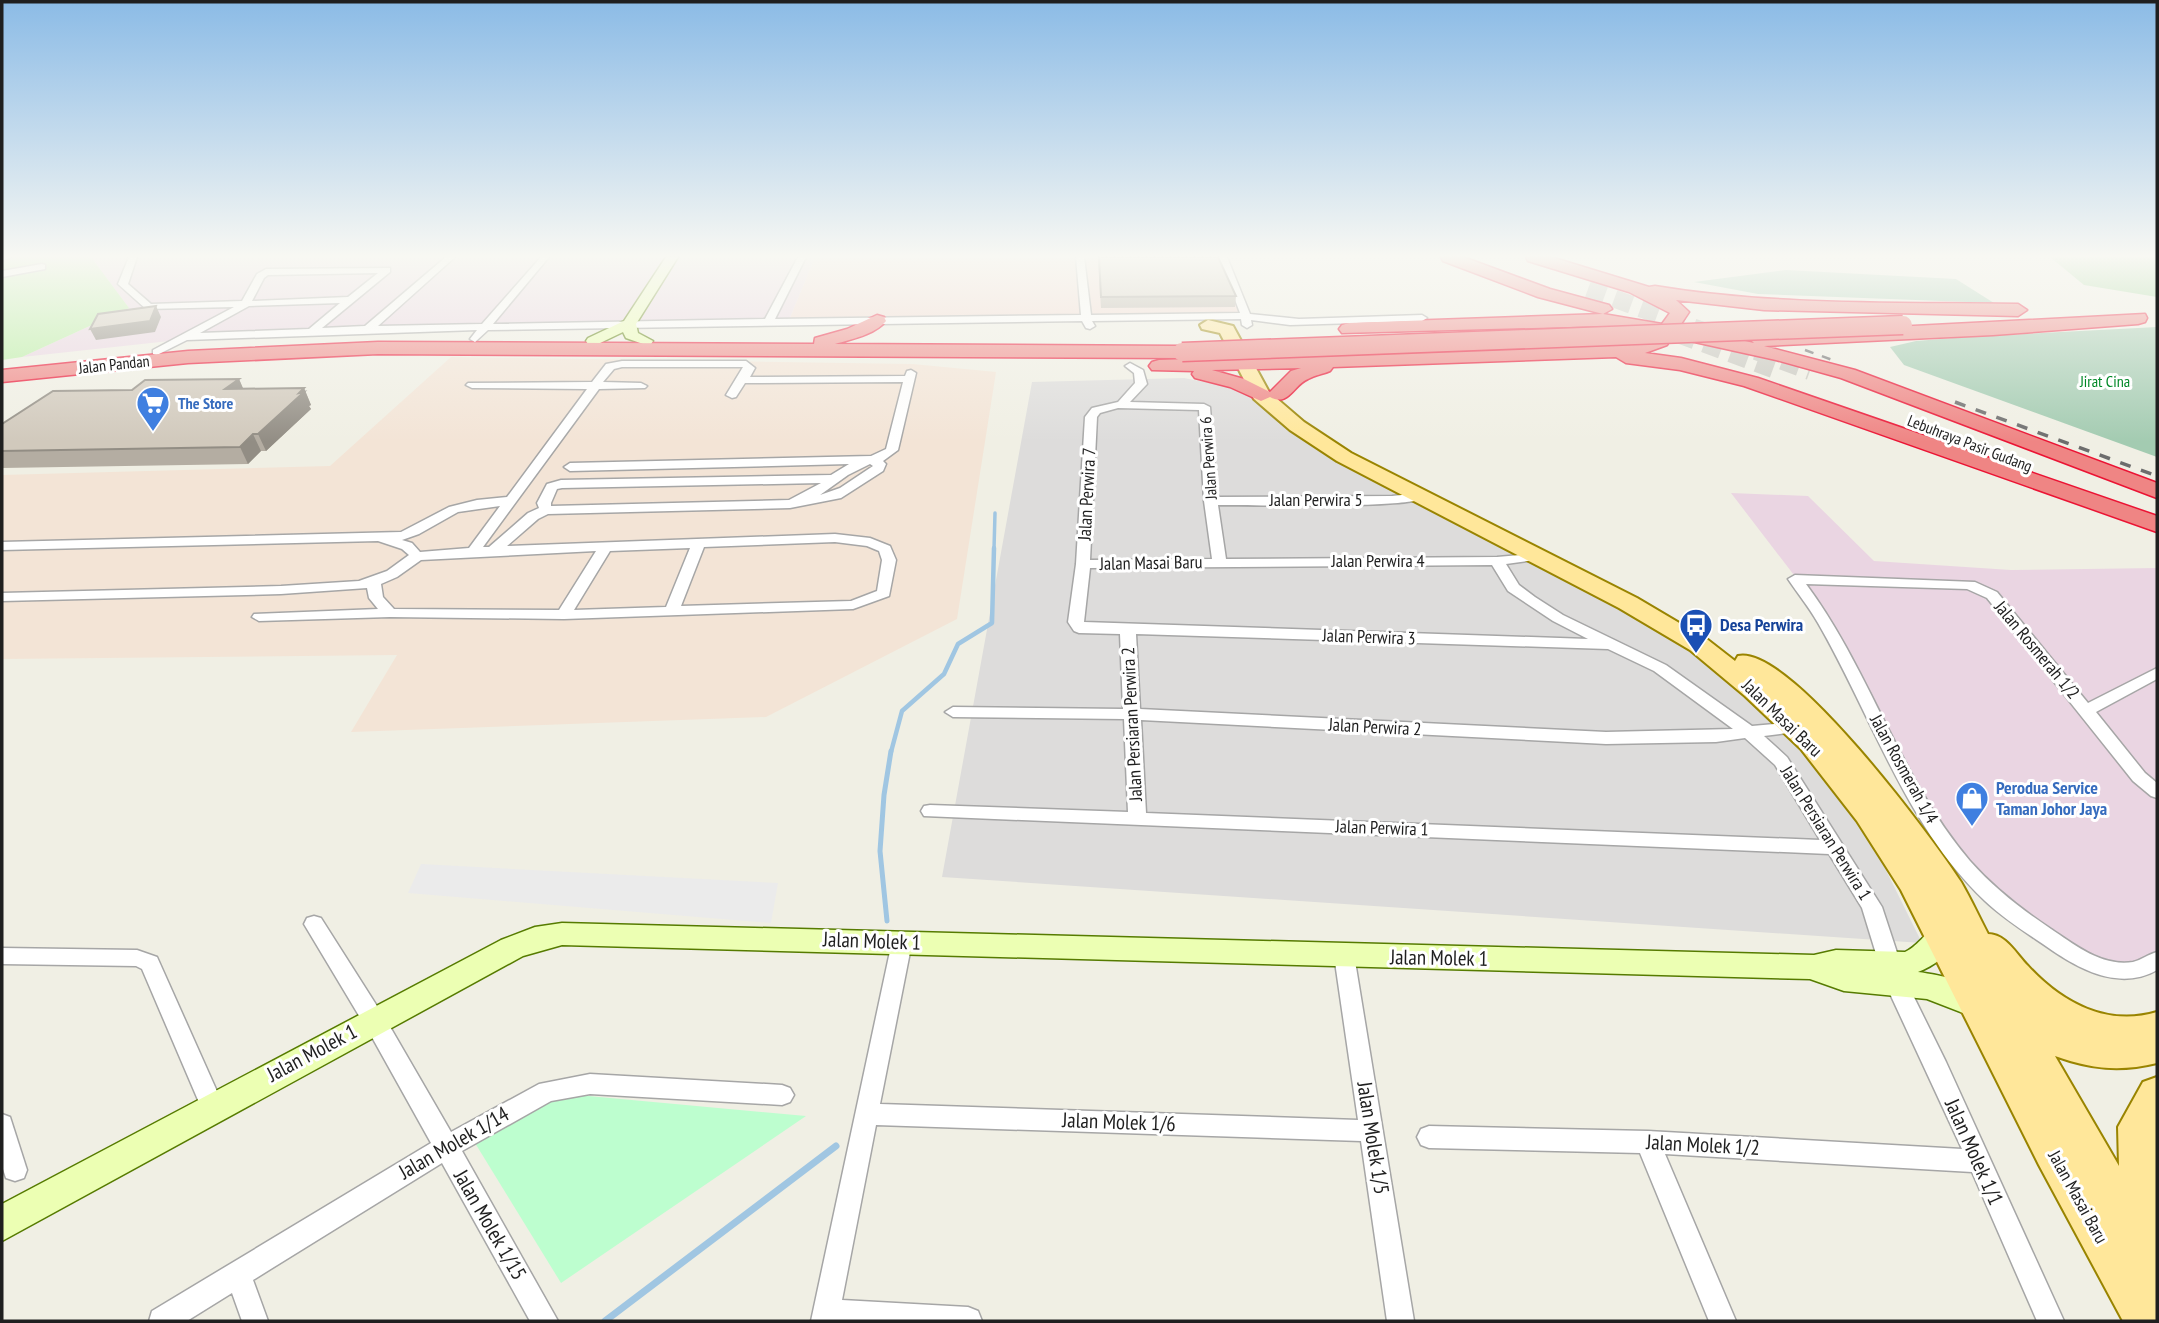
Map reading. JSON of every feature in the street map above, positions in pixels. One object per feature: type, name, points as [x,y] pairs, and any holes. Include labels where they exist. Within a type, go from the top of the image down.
[{"type":"highway","points":[[1507,322],[1513,319]]},
{"type":"highway","points":[[1637,319],[1807,362],[1924,401],[2157,491]]},
{"type":"highway","points":[[1681,319],[1681,351],[1688,356],[1751,382],[2157,524]]},
{"type":"highway","points":[[1137,371],[1250,364],[1633,351],[1653,344],[1699,319]]},
{"type":"highway","name":"Jalan Pandan","points":[[1896,322],[1949,319]]},
{"type":"highway","name":"Jalan Pandan","points":[[2,369],[157,352],[479,334],[593,341],[1178,346],[1896,322],[2101,319]]},
{"type":"highway","points":[[917,352],[989,358],[1178,346],[1349,329],[1507,322],[1610,320],[1734,338],[1772,340],[1929,333],[2137,319]]},
{"type":"highway","points":[[822,342],[854,333],[877,321]]},
{"type":"highway","points":[[1924,401],[1875,376],[1863,367],[1856,354],[1872,342],[1929,333]]},
{"type":"highway","points":[[1178,346],[1556,352],[1681,364],[1751,382]]},
{"type":"highway","name":"Jalan Pandan","points":[[2,376],[188,356],[378,348],[917,352]]},
{"type":"highway","points":[[917,352],[993,363],[1206,374],[1270,394],[1298,375],[1316,368],[1358,360]]},
{"type":"highway","name":"Lebuhraya Pasir Gudang","points":[[1810,371],[2157,502]]},
{"type":"highway","name":"Lebuhraya Pasir Gudang","points":[[1783,373],[2157,515]]},
{"type":"main road","name":"Jalan Masai Baru","points":[[1250,364],[1240,333],[1251,319]]},
{"type":"main road","name":"Jalan Masai Baru","points":[[1208,325],[1227,330],[1270,394],[1318,441],[1628,603],[1699,645],[1796,727],[1868,813],[1915,885],[1941,939],[2079,1132],[2157,1278]]},
{"type":"main road","name":"Jalan Masai Baru","points":[[1270,394],[1360,453],[1649,600],[1714,638],[1777,684],[1835,739],[1890,804],[1950,892],[1994,1011],[2147,1321]]},
{"type":"main road","points":[[1950,892],[2009,972],[2038,999],[2071,1020],[2098,1029],[2123,1032],[2152,1030],[2157,1027]]},
{"type":"main road","points":[[1994,1011],[2070,1046],[2117,1056],[2157,1047]]},
{"type":"main road","points":[[2157,1094],[2138,1128],[2140,1187],[2157,1236]]},
{"type":"street","points":[[157,352],[220,319]]},
{"type":"street","points":[[312,331],[327,319]]},
{"type":"street","points":[[368,329],[380,319]]},
{"type":"street","points":[[479,334],[492,319]]},
{"type":"street","points":[[593,341],[629,324],[632,319]]},
{"type":"street","points":[[186,337],[368,329],[479,334],[629,324],[1034,319]]},
{"type":"street","points":[[1086,319],[1088,325],[1092,327],[1208,325],[1247,319]]},
{"type":"street","points":[[1261,319],[1301,322],[1400,319]]},
{"type":"street","points":[[629,324],[631,335],[646,341]]},
{"type":"street","points":[[473,552],[610,366],[746,364],[750,368],[732,395]]},
{"type":"street","name":"Jalan Perwira 7","points":[[1128,631],[1079,628],[1076,622],[1083,564],[1092,414],[1116,405],[1140,386],[1137,371]]},
{"type":"street","points":[[741,380],[910,376],[892,450],[887,456],[860,464],[806,500]]},
{"type":"street","points":[[472,385],[641,387]]},
{"type":"street","name":"Jalan Perwira 6","points":[[1116,405],[1204,407],[1219,562]]},
{"type":"street","points":[[493,551],[533,516],[545,510],[824,501],[836,497],[879,468],[880,464],[874,460],[706,466],[570,467]]},
{"type":"street","points":[[698,482],[706,466]]},
{"type":"street","points":[[545,510],[544,503],[552,487],[561,484],[837,480]]},
{"type":"street","name":"Jalan Perwira 5","points":[[1211,501],[1392,500],[1421,497]]},
{"type":"street","points":[[2,546],[380,537],[415,532],[446,513],[468,505],[510,501]]},
{"type":"street","points":[[380,537],[407,546],[417,556]]},
{"type":"street","points":[[2,597],[281,590],[373,582],[401,568],[417,556],[493,551],[835,538],[870,542],[885,549],[889,561],[884,593],[853,604],[564,615],[390,613],[255,622],[281,590]]},
{"type":"street","points":[[672,611],[698,544]]},
{"type":"street","points":[[564,615],[605,548]]},
{"type":"street","name":"Jalan Perwira 4","points":[[1219,562],[1497,561],[1537,556]]},
{"type":"street","name":"Jalan Persiaran Perwira 1","points":[[1497,561],[1513,588],[1530,600],[1660,668],[1750,733],[1780,761],[1872,907],[1892,973]]},
{"type":"street","name":"Jalan Masai Baru","points":[[1083,564],[1219,562]]},
{"type":"street","name":"Jalan Rosmerah 1/2","points":[[1795,579],[1941,583],[1978,588],[1992,594],[2139,777],[2157,792]]},
{"type":"street","name":"Jalan Rosmerah 1/4","points":[[1795,579],[1828,625],[1924,813],[1991,895],[2077,957],[2097,966],[2118,972],[2133,972],[2157,960]]},
{"type":"street","points":[[373,582],[376,598],[390,613]]},
{"type":"street","name":"Jalan Perwira 3","points":[[1128,631],[1611,644]]},
{"type":"street","name":"Jalan Persiaran Perwira 2","points":[[1128,631],[1137,818]]},
{"type":"street","points":[[2087,710],[2157,673]]},
{"type":"street","name":"Jalan Perwira 2","points":[[954,712],[1131,714],[1606,738],[1750,733],[1796,727]]},
{"type":"street","name":"Jalan Perwira 1","points":[[930,811],[1835,847]]},
{"type":"street","name":"Jalan Molek 1/15","points":[[314,924],[374,1020],[545,1321]]},
{"type":"street","name":"Jalan Molek 1","points":[[2,1223],[212,1107],[512,948],[535,939],[562,934],[1814,967],[1842,979],[1892,973],[1915,962],[1941,939]]},
{"type":"street","points":[[902,942],[825,1317],[968,1321]]},
{"type":"street","name":"Jalan Molek 1/5","points":[[1344,955],[1401,1321]]},
{"type":"street","points":[[2,956],[136,958],[150,964],[212,1107]]},
{"type":"street","name":"Jalan Molek 1","points":[[1892,973],[1955,992],[1994,1011]]},
{"type":"street","name":"Jalan Molek 1/1","points":[[1892,973],[1935,1062],[1977,1161],[2051,1321]]},
{"type":"street","name":"Jalan Molek 1/14","points":[[162,1321],[446,1147],[547,1091],[590,1084],[782,1095]]},
{"type":"street","name":"Jalan Molek 1/6","points":[[867,1114],[1372,1131]]},
{"type":"street","points":[[2,1125],[15,1170]]},
{"type":"street","name":"Jalan Molek 1/2","points":[[1429,1137],[1648,1142],[1977,1161]]},
{"type":"street","points":[[1648,1142],[1722,1321]]},
{"type":"street","points":[[238,1274],[255,1321]]},
{"type":"shaded area","points":[[106,319],[790,319],[197,338],[22,357]]},
{"type":"shaded area","points":[[790,319],[904,319],[789,320]]},
{"type":"shaded area","points":[[451,357],[912,364],[996,372],[957,619],[766,717],[351,732],[397,655],[2,659],[2,475],[330,466]]},
{"type":"shaded area","points":[[1184,378],[1241,389],[1311,445],[1619,609],[1690,651],[1784,726],[1872,842],[1922,943],[942,877],[1032,382]]},
{"type":"shaded area","points":[[1731,493],[1808,496],[1874,561],[2011,570],[2157,568],[2157,951],[2142,962],[2127,967],[2096,961],[1999,896],[1931,814],[1833,626]]},
{"type":"shaded area","points":[[421,864],[778,883],[771,923],[408,893]]},
{"type":"green space","points":[[2,319],[106,319],[22,357],[2,360]]},
{"type":"green space","name":"Jirat Cina","points":[[2157,327],[2157,457],[1904,365],[1890,347],[1916,341],[1966,337]]},
{"type":"green space","points":[[556,1093],[806,1116],[561,1283],[475,1143]]},
{"type":"building","points":[[95,319],[151,319],[150,321],[90,329]]},
{"type":"building","name":"The Store","points":[[239,379],[225,389],[304,388],[299,393],[304,392],[240,447],[2,451],[2,424],[53,391],[132,390],[145,380]]},
{"type":"waterway","points":[[994,549],[995,513]]},
{"type":"waterway","points":[[891,752],[902,711],[944,674],[958,644],[992,623],[994,548]]},
{"type":"waterway","points":[[887,921],[880,851],[884,795],[891,751]]},
{"type":"waterway","points":[[605,1321],[836,1146]]},
{"type":"tunnel","points":[[1669,319],[1703,331]]},
{"type":"tunnel","points":[[1678,334],[1773,369]]},
{"type":"tunnel","points":[[1756,351],[1810,371]]},
{"type":"railway","points":[[1805,350],[1835,361]]},
{"type":"railway","points":[[1955,402],[2157,476]]},
{"type":"place","name":"The Store","points":[[153,433]]},
{"type":"place","name":"Desa Perwira","points":[[1696,655]]},
{"type":"place","name":"Perodua Service Taman Johor Jaya","points":[[1972,828]]}]
